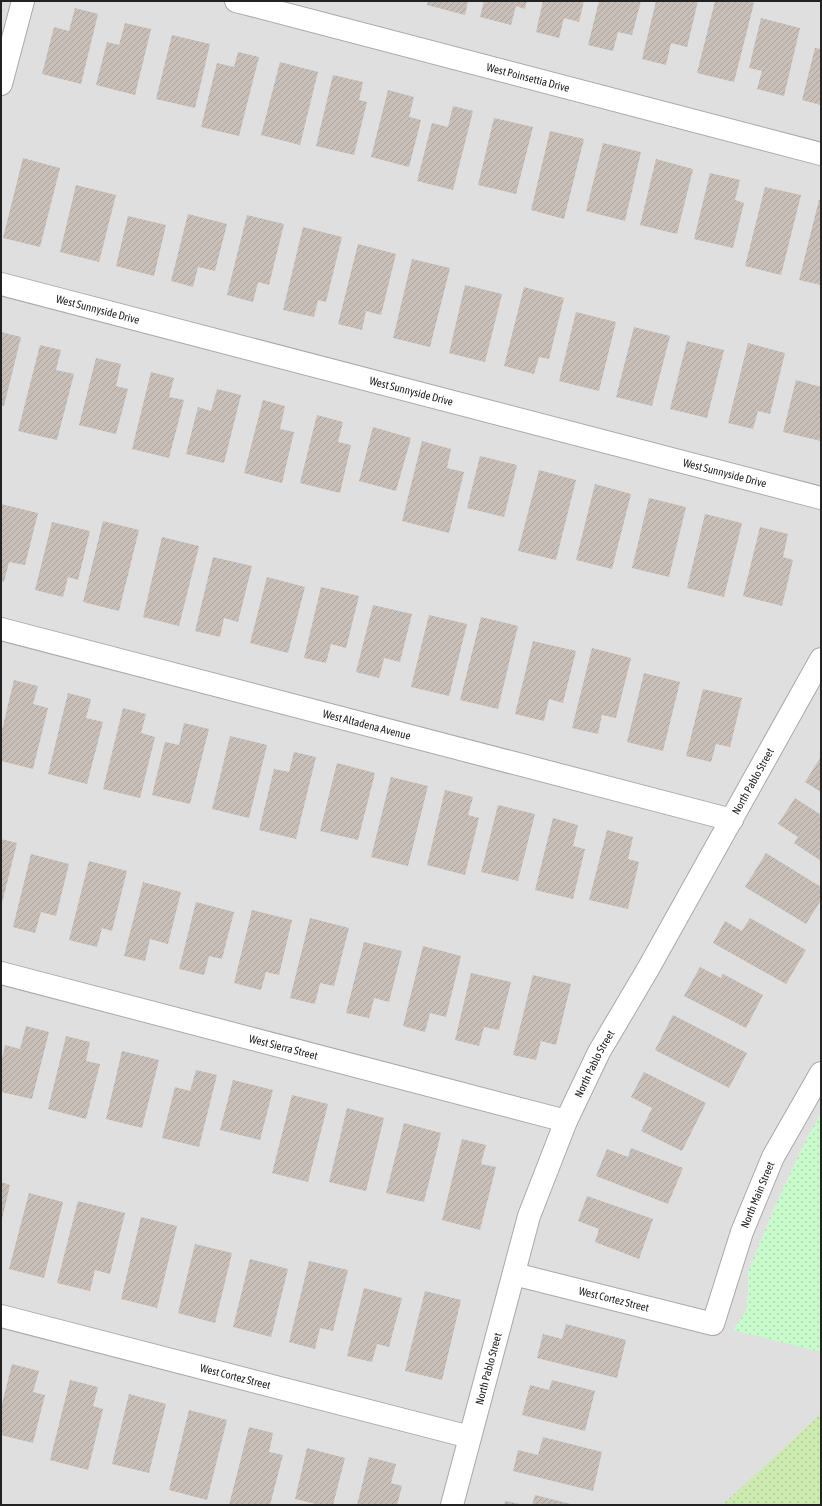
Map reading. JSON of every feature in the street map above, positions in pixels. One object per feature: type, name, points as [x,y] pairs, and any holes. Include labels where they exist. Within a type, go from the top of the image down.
[{"type":"street","points":[[1,84],[23,1]]},
{"type":"street","name":"West Poinsettia Drive","points":[[236,1],[821,154]]},
{"type":"street","name":"West Sunnyside Drive","points":[[1,284],[821,498]]},
{"type":"street","name":"West Altadena Avenue","points":[[1,629],[732,820]]},
{"type":"street","name":"North Pablo Street","points":[[452,1505],[529,1216],[566,1121],[599,1052],[648,969],[732,820],[814,688],[821,659]]},
{"type":"street","name":"West Sierra Street","points":[[1,973],[566,1121]]},
{"type":"street","name":"North Main Street","points":[[713,1324],[742,1232],[773,1157],[821,1074]]},
{"type":"street","name":"West Cortez Street","points":[[514,1274],[713,1324]]},
{"type":"street","name":"West Cortez Street","points":[[1,1316],[470,1437]]},
{"type":"shaded area","points":[[1,1],[821,1],[821,1413],[722,1505],[1,1505]]},
{"type":"green space","points":[[821,1112],[821,1352],[733,1330],[746,1310],[748,1271],[773,1210],[805,1141]]},
{"type":"green space","points":[[821,1413],[821,1505],[722,1505]]},
{"type":"building","points":[[428,1],[468,1],[465,15],[427,5]]},
{"type":"building","points":[[484,1],[527,1],[525,9],[516,6],[511,25],[480,17]]},
{"type":"building","points":[[543,1],[584,1],[579,22],[564,18],[559,38],[536,32]]},
{"type":"building","points":[[599,1],[641,1],[632,35],[618,32],[613,51],[588,45]]},
{"type":"building","points":[[656,1],[698,1],[687,47],[671,43],[666,65],[642,59]]},
{"type":"building","points":[[715,1],[747,1],[754,3],[734,82],[697,73]]},
{"type":"building","points":[[75,8],[98,14],[81,84],[42,74],[54,27],[69,31]]},
{"type":"building","points":[[761,18],[800,28],[784,96],[757,89],[762,71],[749,68]]},
{"type":"building","points":[[125,23],[151,29],[135,95],[96,85],[107,42],[119,45]]},
{"type":"building","points":[[172,35],[210,44],[195,108],[156,99]]},
{"type":"building","points":[[815,48],[821,49],[821,105],[802,100]]},
{"type":"building","points":[[238,52],[259,57],[239,136],[201,127],[217,63],[234,67]]},
{"type":"building","points":[[280,62],[318,72],[300,145],[261,135]]},
{"type":"building","points":[[333,75],[363,82],[359,100],[367,102],[354,155],[316,146]]},
{"type":"building","points":[[388,90],[414,97],[409,117],[421,120],[409,167],[371,157]]},
{"type":"building","points":[[453,106],[473,111],[453,190],[417,181],[432,123],[448,127]]},
{"type":"building","points":[[494,118],[533,127],[516,194],[478,185]]},
{"type":"building","points":[[550,131],[584,139],[564,219],[531,210]]},
{"type":"building","points":[[603,143],[641,152],[625,221],[586,211]]},
{"type":"building","points":[[23,158],[60,168],[40,247],[3,238]]},
{"type":"building","points":[[656,159],[693,169],[677,234],[640,225]]},
{"type":"building","points":[[710,173],[740,180],[735,200],[744,203],[733,248],[694,239]]},
{"type":"building","points":[[76,185],[116,195],[99,262],[60,252]]},
{"type":"building","points":[[765,187],[801,195],[781,275],[745,266]]},
{"type":"building","points":[[819,200],[821,200],[821,285],[799,280]]},
{"type":"building","points":[[188,214],[227,224],[215,271],[198,267],[193,287],[171,281]]},
{"type":"building","points":[[247,215],[284,224],[269,285],[258,282],[253,302],[227,295]]},
{"type":"building","points":[[128,216],[166,225],[154,276],[116,266]]},
{"type":"building","points":[[303,227],[342,237],[326,302],[318,300],[314,317],[283,310]]},
{"type":"building","points":[[358,244],[396,254],[381,315],[366,311],[362,330],[338,324]]},
{"type":"building","points":[[412,259],[450,268],[430,347],[393,338]]},
{"type":"building","points":[[465,285],[502,294],[485,362],[449,353]]},
{"type":"building","points":[[524,287],[564,298],[549,359],[539,357],[534,374],[504,366]]},
{"type":"building","points":[[576,312],[616,322],[599,391],[559,381]]},
{"type":"building","points":[[634,327],[670,336],[652,406],[616,397]]},
{"type":"building","points":[[1,332],[21,337],[4,406],[1,405]]},
{"type":"building","points":[[687,341],[724,350],[707,418],[670,409]]},
{"type":"building","points":[[748,343],[785,353],[770,414],[758,411],[753,429],[728,423]]},
{"type":"building","points":[[40,345],[61,350],[56,370],[74,374],[57,440],[18,431]]},
{"type":"building","points":[[96,358],[121,364],[116,386],[128,389],[116,434],[79,425]]},
{"type":"building","points":[[151,372],[174,378],[169,397],[184,400],[169,458],[132,449]]},
{"type":"building","points":[[796,380],[821,387],[821,441],[783,432]]},
{"type":"building","points":[[217,389],[241,395],[224,463],[186,454],[198,407],[211,411]]},
{"type":"building","points":[[263,400],[285,406],[280,429],[294,432],[282,483],[244,473]]},
{"type":"building","points":[[317,415],[343,422],[338,442],[351,445],[340,493],[300,483]]},
{"type":"building","points":[[373,427],[411,438],[396,491],[359,481]]},
{"type":"building","points":[[422,441],[451,449],[447,468],[464,472],[449,533],[402,521]]},
{"type":"building","points":[[480,456],[517,465],[504,517],[467,508]]},
{"type":"building","points":[[539,470],[576,480],[556,560],[518,551]]},
{"type":"building","points":[[595,484],[631,494],[612,569],[576,560]]},
{"type":"building","points":[[649,498],[686,507],[669,577],[632,568]]},
{"type":"building","points":[[1,504],[38,513],[25,565],[9,562],[4,582],[1,581]]},
{"type":"building","points":[[705,514],[742,523],[724,597],[687,588]]},
{"type":"building","points":[[103,521],[139,530],[119,611],[83,602]]},
{"type":"building","points":[[52,522],[90,531],[78,580],[68,577],[63,597],[35,590]]},
{"type":"building","points":[[760,527],[788,534],[783,557],[793,560],[782,606],[743,596]]},
{"type":"building","points":[[162,537],[199,546],[179,626],[143,617]]},
{"type":"building","points":[[213,557],[252,566],[238,622],[224,618],[220,637],[195,631]]},
{"type":"building","points":[[267,577],[305,587],[288,653],[250,643]]},
{"type":"building","points":[[321,587],[359,596],[346,648],[331,644],[326,663],[304,658]]},
{"type":"building","points":[[373,605],[412,614],[400,662],[384,658],[379,678],[356,672]]},
{"type":"building","points":[[429,615],[467,624],[449,696],[411,687]]},
{"type":"building","points":[[481,617],[518,626],[498,709],[460,700]]},
{"type":"building","points":[[533,641],[576,651],[563,703],[549,699],[544,721],[515,714]]},
{"type":"building","points":[[592,648],[631,658],[616,718],[602,715],[598,734],[572,728]]},
{"type":"building","points":[[644,673],[680,682],[663,751],[627,742]]},
{"type":"building","points":[[14,680],[38,686],[33,704],[48,708],[33,769],[1,761],[1,734]]},
{"type":"building","points":[[703,689],[742,698],[730,747],[716,744],[711,762],[686,756]]},
{"type":"building","points":[[68,693],[91,699],[86,718],[103,722],[87,784],[48,774]]},
{"type":"building","points":[[123,708],[146,714],[141,733],[155,737],[140,798],[103,789]]},
{"type":"building","points":[[184,723],[209,729],[190,804],[152,795],[165,742],[179,745]]},
{"type":"building","points":[[230,736],[267,745],[249,818],[212,809]]},
{"type":"building","points":[[294,752],[316,757],[296,839],[259,830],[274,769],[289,772]]},
{"type":"building","points":[[821,758],[821,792],[805,782]]},
{"type":"building","points":[[337,763],[375,773],[358,840],[320,831]]},
{"type":"building","points":[[391,777],[428,786],[408,866],[371,857]]},
{"type":"building","points":[[445,790],[473,797],[468,815],[479,818],[465,875],[427,865]]},
{"type":"building","points":[[795,798],[821,815],[821,861],[794,843],[798,837],[778,824]]},
{"type":"building","points":[[498,805],[535,814],[518,881],[481,872]]},
{"type":"building","points":[[553,818],[578,825],[573,846],[585,849],[573,899],[535,890]]},
{"type":"building","points":[[607,830],[633,837],[628,859],[639,862],[628,909],[589,900]]},
{"type":"building","points":[[1,839],[17,843],[2,903],[1,903]]},
{"type":"building","points":[[766,853],[821,887],[821,900],[806,924],[745,887]]},
{"type":"building","points":[[31,854],[69,864],[56,916],[41,912],[35,933],[13,927]]},
{"type":"building","points":[[89,861],[127,871],[112,931],[102,928],[97,947],[69,940]]},
{"type":"building","points":[[143,882],[181,892],[168,944],[150,939],[145,961],[124,956]]},
{"type":"building","points":[[196,902],[234,912],[222,959],[209,956],[204,975],[179,969]]},
{"type":"building","points":[[252,910],[292,920],[279,975],[266,972],[261,990],[234,983]]},
{"type":"building","points":[[310,918],[349,928],[334,986],[320,983],[315,1004],[290,998]]},
{"type":"building","points":[[750,918],[806,950],[786,984],[713,943],[725,921],[742,931]]},
{"type":"building","points":[[364,942],[402,951],[389,1002],[374,998],[369,1018],[346,1013]]},
{"type":"building","points":[[423,946],[461,956],[446,1017],[430,1013],[425,1032],[403,1026]]},
{"type":"building","points":[[700,967],[721,978],[723,974],[763,995],[746,1028],[684,996]]},
{"type":"building","points":[[471,973],[511,982],[499,1030],[484,1027],[479,1046],[455,1040]]},
{"type":"building","points":[[533,975],[571,984],[556,1045],[541,1041],[536,1060],[513,1055]]},
{"type":"building","points":[[673,1015],[747,1053],[729,1088],[655,1050]]},
{"type":"building","points":[[26,1026],[49,1032],[32,1099],[1,1092],[1,1063],[5,1045],[20,1049]]},
{"type":"building","points":[[66,1036],[90,1042],[86,1061],[100,1064],[86,1119],[48,1109]]},
{"type":"building","points":[[122,1051],[159,1060],[142,1128],[106,1119]]},
{"type":"building","points":[[196,1070],[217,1075],[199,1147],[162,1138],[175,1087],[190,1091]]},
{"type":"building","points":[[644,1072],[706,1103],[682,1151],[641,1131],[652,1108],[631,1097]]},
{"type":"building","points":[[233,1080],[273,1090],[260,1140],[220,1130]]},
{"type":"building","points":[[292,1095],[328,1104],[308,1182],[272,1173]]},
{"type":"building","points":[[347,1108],[384,1118],[366,1191],[329,1182]]},
{"type":"building","points":[[404,1123],[441,1133],[424,1202],[386,1193]]},
{"type":"building","points":[[462,1139],[486,1145],[481,1164],[496,1167],[480,1230],[442,1220]]},
{"type":"building","points":[[631,1148],[683,1168],[668,1204],[596,1176],[607,1149],[628,1157]]},
{"type":"building","points":[[1,1182],[10,1185],[2,1219],[1,1219]]},
{"type":"building","points":[[29,1193],[63,1202],[44,1278],[9,1269]]},
{"type":"building","points":[[587,1196],[653,1219],[639,1259],[595,1242],[599,1229],[578,1221]]},
{"type":"building","points":[[78,1201],[125,1213],[110,1274],[95,1270],[90,1291],[57,1283]]},
{"type":"building","points":[[141,1217],[177,1226],[157,1308],[121,1299]]},
{"type":"building","points":[[195,1244],[232,1253],[215,1323],[178,1313]]},
{"type":"building","points":[[250,1259],[288,1269],[271,1337],[233,1327]]},
{"type":"building","points":[[309,1261],[348,1270],[333,1331],[320,1328],[315,1349],[289,1342]]},
{"type":"building","points":[[364,1288],[402,1298],[389,1347],[377,1344],[372,1362],[347,1356]]},
{"type":"building","points":[[425,1291],[461,1300],[442,1380],[405,1371]]},
{"type":"building","points":[[566,1324],[626,1340],[617,1378],[537,1358],[543,1334],[562,1339]]},
{"type":"building","points":[[12,1364],[39,1371],[33,1392],[45,1395],[33,1443],[1,1435],[1,1408]]},
{"type":"building","points":[[70,1380],[98,1387],[93,1406],[103,1409],[88,1470],[50,1460]]},
{"type":"building","points":[[552,1380],[595,1391],[585,1431],[522,1415],[530,1385],[549,1390]]},
{"type":"building","points":[[129,1394],[166,1404],[149,1473],[112,1464]]},
{"type":"building","points":[[189,1410],[227,1420],[207,1500],[169,1490]]},
{"type":"building","points":[[249,1427],[273,1433],[269,1452],[283,1455],[270,1505],[229,1505]]},
{"type":"building","points":[[543,1437],[602,1452],[593,1491],[513,1471],[518,1450],[538,1455]]},
{"type":"building","points":[[307,1448],[345,1458],[333,1505],[320,1505],[295,1499]]},
{"type":"building","points":[[369,1457],[396,1464],[391,1483],[402,1486],[397,1505],[357,1505]]},
{"type":"building","points":[[535,1495],[571,1504],[571,1505],[532,1505]]},
{"type":"building","points":[[505,1501],[520,1504],[520,1505],[504,1505]]}]
